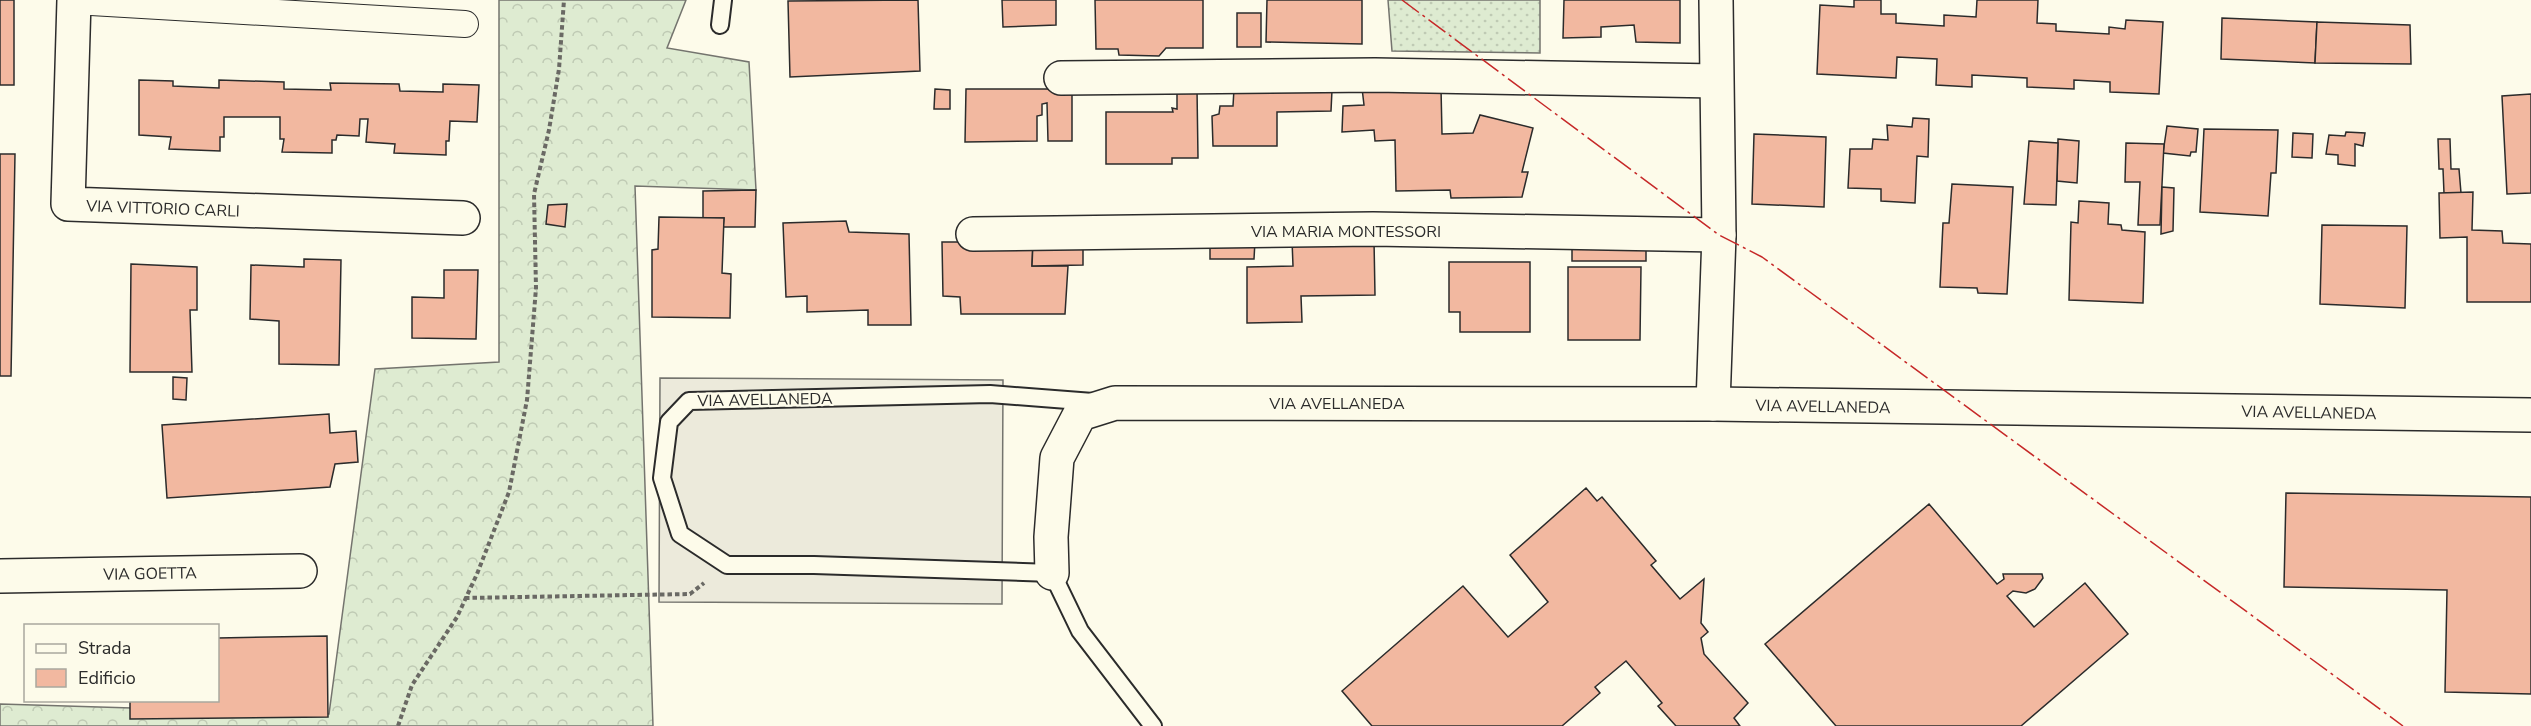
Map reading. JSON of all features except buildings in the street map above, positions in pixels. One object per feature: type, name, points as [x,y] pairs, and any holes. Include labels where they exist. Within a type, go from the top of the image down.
[{"type":"street","points":[[1713,404],[1719,235],[1716,0]]},
{"type":"street","points":[[74,1],[465,24]]},
{"type":"street","name":"VIA VITTORIO CARLI","points":[[74,1],[68,204],[463,218]]},
{"type":"street","points":[[1061,78],[1375,75],[1716,81]]},
{"type":"street","name":"VIA MARIA MONTESSORI","points":[[973,234],[1373,229],[1719,235]]},
{"type":"street","name":"VIA AVELLANEDA","points":[[1052,573],[1051,537],[1057,458],[1080,414],[1115,403],[1713,404],[2531,415]]},
{"type":"street","name":"VIA GOETTA","points":[[0,576],[300,571]]},
{"type":"lane","points":[[720,25],[723,0]]},
{"type":"lane","name":"VIA AVELLANEDA","points":[[727,565],[680,534],[662,478],[669,422],[689,401],[990,394],[1115,403]]},
{"type":"lane","points":[[727,565],[814,565],[1052,573]]},
{"type":"lane","name":"VIA AVELLANEDA","points":[[1052,573],[1080,631],[1153,726]]},
{"type":"path","points":[[398,726],[412,685],[457,617],[509,492],[527,400],[536,288],[534,194],[549,130],[559,69],[564,0]]},
{"type":"path","points":[[465,598],[690,594],[727,565]]},
{"type":"green space","points":[[499,0],[686,0],[667,48],[749,62],[756,190],[635,186],[653,726],[0,726],[0,704],[329,714],[375,369],[499,362]]},
{"type":"green space","points":[[1388,0],[1540,0],[1540,53],[1392,51]]},
{"type":"shaded area","points":[[660,378],[1003,380],[1002,604],[659,602]]},
{"type":"power","points":[[1402,0],[1719,235],[1762,257],[2403,726]]}]
